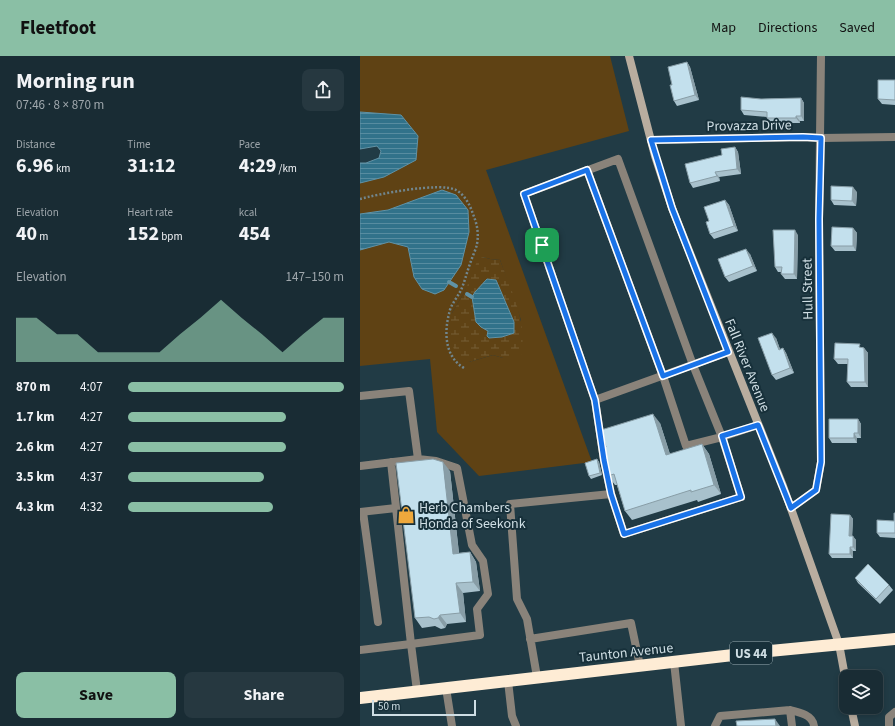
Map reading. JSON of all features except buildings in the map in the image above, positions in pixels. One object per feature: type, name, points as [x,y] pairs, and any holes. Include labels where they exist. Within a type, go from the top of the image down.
[{"type":"highway","name":"Taunton Avenue","points":[[360,698],[537,677],[895,639]]},
{"type":"main road","name":"Fall River Avenue","points":[[629,56],[651,140],[672,208],[791,508],[839,644],[844,670]]},
{"type":"main road","points":[[852,714],[855,726]]},
{"type":"street","name":"Hull Street","points":[[791,508],[816,490],[821,462],[819,219],[821,56]]},
{"type":"street","name":"Provazza Drive","points":[[651,140],[803,137],[895,138]]},
{"type":"street","points":[[618,159],[693,365],[722,436],[741,497],[624,534],[611,494],[595,400],[524,194],[587,170],[618,159]]},
{"type":"street","points":[[587,170],[663,376],[686,446],[758,425]]},
{"type":"street","points":[[595,400],[728,352]]},
{"type":"street","points":[[360,396],[409,391],[418,459]]},
{"type":"street","points":[[360,466],[418,459],[436,461],[457,468],[472,545],[483,561],[488,594],[477,609],[480,635],[360,650]]},
{"type":"street","points":[[391,462],[417,691]]},
{"type":"street","points":[[537,677],[527,619],[517,599],[510,504],[611,494]]},
{"type":"street","points":[[378,622],[362,512],[396,508]]},
{"type":"street","points":[[530,639],[631,623],[640,666]]},
{"type":"street","points":[[674,662],[681,726]]},
{"type":"street","points":[[508,681],[512,716],[516,726]]},
{"type":"street","points":[[446,688],[452,726]]},
{"type":"street","points":[[790,710],[792,726]]},
{"type":"street","points":[[715,726],[720,716],[790,710],[800,712],[808,716],[814,723],[814,726]]},
{"type":"street","points":[[888,726],[889,717],[895,712]]},
{"type":"path","points":[[360,199],[396,191],[441,188],[455,190],[464,196],[476,220],[478,235],[477,245],[465,279],[449,312],[447,326],[447,341],[449,350],[456,363],[464,368]]},
{"type":"green space","points":[[360,56],[610,56],[629,131],[486,170],[592,462],[479,476],[437,432],[430,359],[360,366],[360,250],[389,241],[408,248],[415,277],[461,265],[469,232],[468,210],[442,190],[388,210],[360,214],[360,183],[384,177],[401,115],[360,112]],"holes":[[[483,257],[500,260],[521,320],[503,358],[493,355],[469,362],[452,313]]]},
{"type":"green space","points":[[483,257],[500,260],[520,319],[523,343],[521,355],[503,358],[493,355],[469,362],[458,357],[452,345],[449,331],[452,313],[465,291],[478,259]],"holes":[[[496,280],[514,322],[514,333],[487,336]]]},
{"type":"water","points":[[360,112],[401,115],[418,136],[416,160],[384,177],[360,183],[360,163],[366,163],[379,158],[381,151],[377,146],[360,149]]},
{"type":"water","points":[[442,190],[456,195],[468,210],[469,232],[461,265],[444,290],[435,294],[422,289],[414,277],[408,247],[389,242],[360,250],[360,214],[388,210]]},
{"type":"water","points":[[487,279],[496,280],[514,322],[514,333],[502,337],[489,338],[487,336],[488,331],[476,322],[472,297]]},
{"type":"waterway","points":[[449,282],[456,286]]},
{"type":"waterway","points":[[467,294],[472,297]]},
{"type":"place","name":"Herb Chambers Honda of Seekonk","points":[[406,515]]},
{"type":"route","points":[[803,137],[821,138],[819,219],[821,462],[816,490],[791,508],[758,425],[722,436],[741,497],[624,534],[611,494],[595,400],[542,245],[524,194],[587,170],[663,376],[728,352],[672,208],[651,140],[803,137]]}]
